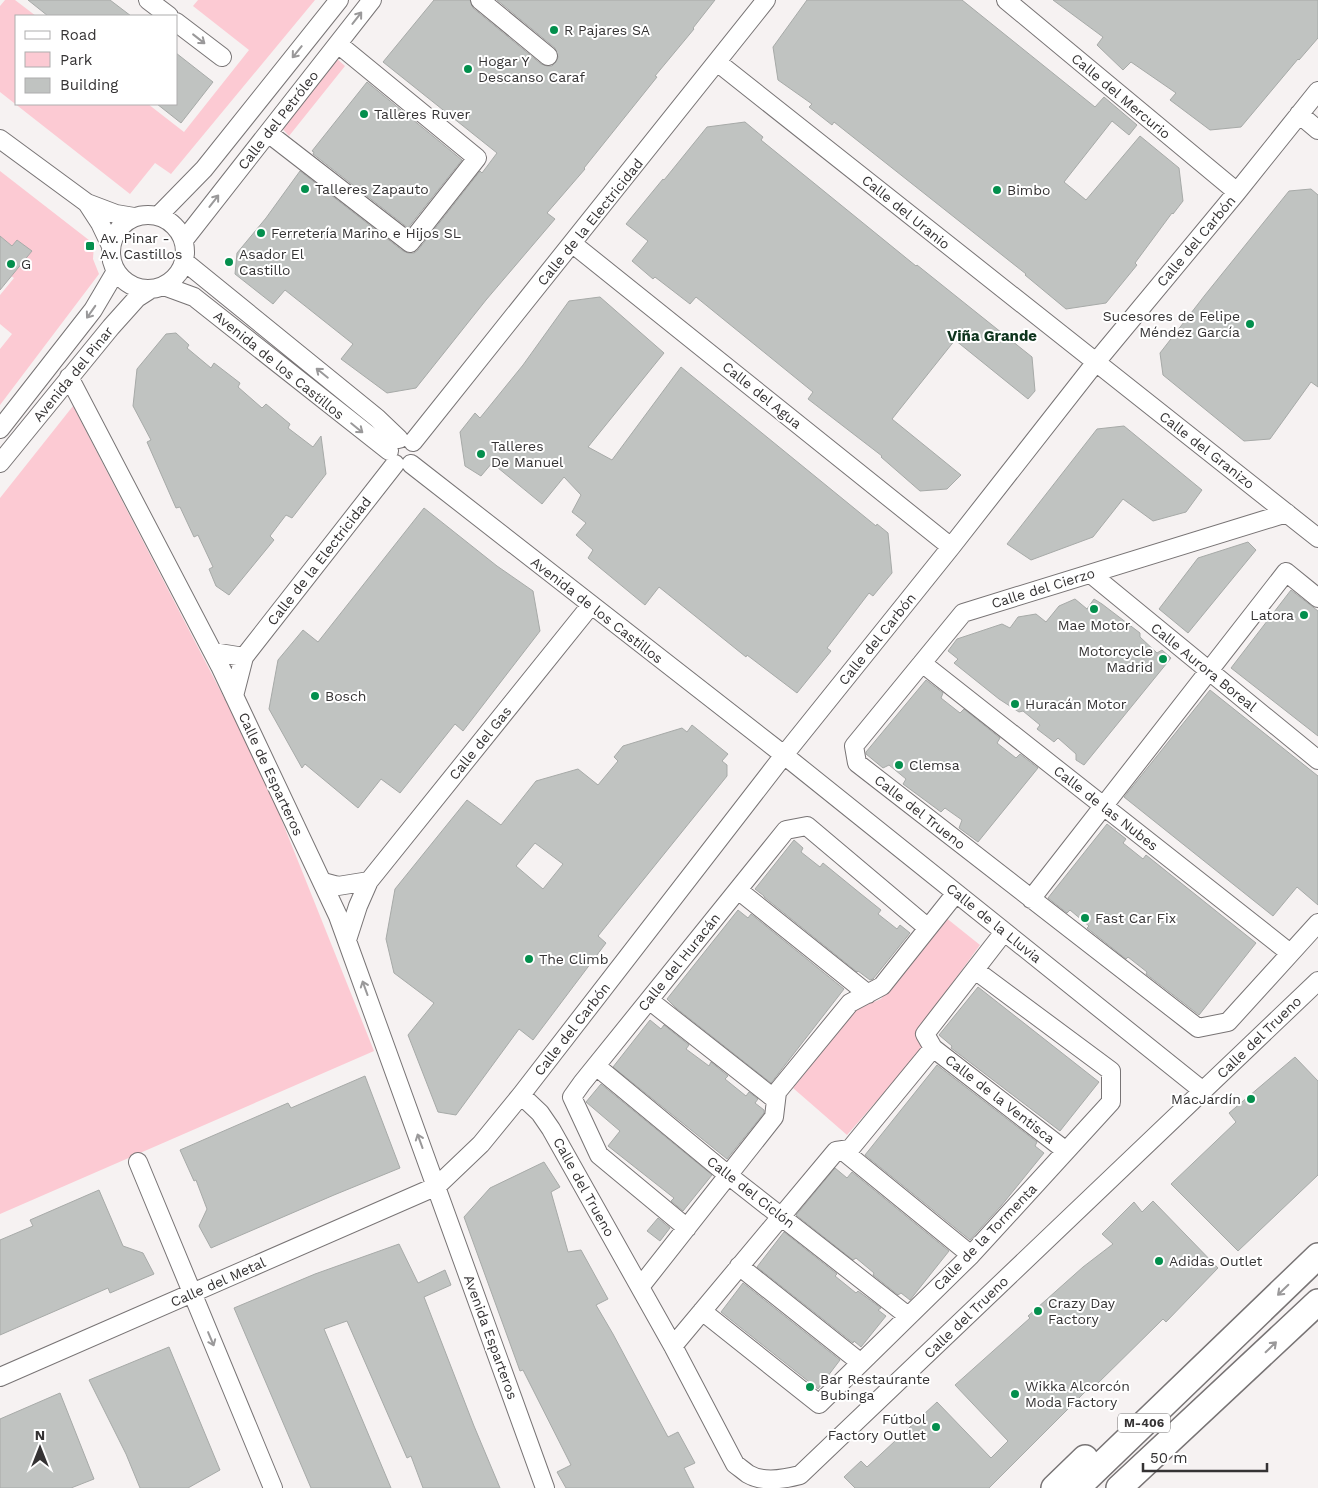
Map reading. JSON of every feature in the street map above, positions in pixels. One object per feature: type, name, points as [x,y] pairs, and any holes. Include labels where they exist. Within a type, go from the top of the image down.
[{"type":"highway","name":"M-406","points":[[1077,1488],[1318,1256]]},
{"type":"highway","name":"M-406","points":[[1119,1488],[1318,1302]]},
{"type":"highway","name":"M-406","points":[[1054,1488],[1139,1409],[1210,1358]]},
{"type":"highway","name":"M-406","points":[[1140,1488],[1236,1380]]},
{"type":"street","name":"Calle del Petróleo","points":[[158,216],[204,169],[339,0]]},
{"type":"street","name":"Calle del Petróleo","points":[[184,240],[372,0]]},
{"type":"street","points":[[480,0],[548,56]]},
{"type":"street","name":"Calle de la Electricidad","points":[[234,696],[244,657],[401,452],[573,244],[766,0]]},
{"type":"street","name":"Calle del Mercurio","points":[[1006,0],[1237,192]]},
{"type":"street","points":[[178,24],[222,57]]},
{"type":"street","points":[[268,133],[410,243],[477,158],[338,44]]},
{"type":"street","name":"Calle del Uranio","points":[[717,62],[1096,362]]},
{"type":"street","name":"Calle del Carbón","points":[[437,1186],[481,1144],[521,1095],[784,755],[1096,362],[1318,91]]},
{"type":"street","points":[[1300,114],[1318,130]]},
{"type":"street","points":[[0,139],[87,203],[116,214],[134,218]]},
{"type":"street","points":[[87,203],[112,246]]},
{"type":"street","points":[[146,215],[158,216],[169,221],[178,229],[184,240],[185,262],[177,276],[158,287],[137,288],[125,281],[116,271],[112,258],[112,246],[116,233],[124,224],[134,218],[146,215]]},
{"type":"street","name":"Calle del Agua","points":[[573,244],[951,547]]},
{"type":"street","name":"Avenida de los Castillos","points":[[185,262],[377,418],[401,452]]},
{"type":"street","name":"Avenida del Pinar","points":[[0,430],[92,310],[116,271]]},
{"type":"street","name":"Avenida de los Castillos","points":[[158,287],[194,297],[401,452],[591,605],[784,755]]},
{"type":"street","name":"Avenida del Pinar","points":[[0,463],[69,377],[137,298],[158,287]]},
{"type":"street","name":"Calle del Granizo","points":[[1096,362],[1318,538]]},
{"type":"street","name":"Calle de Esparteros","points":[[69,377],[217,659],[323,882],[347,940],[437,1186]]},
{"type":"street","name":"Calle del Cierzo","points":[[854,746],[962,613],[1287,513]]},
{"type":"street","points":[[1032,899],[1286,572],[1318,598]]},
{"type":"street","name":"Calle Aurora Boreal","points":[[1091,574],[1318,760]]},
{"type":"street","name":"Calle del Gas","points":[[347,940],[358,906],[369,881],[591,605]]},
{"type":"street","points":[[217,659],[244,657]]},
{"type":"street","name":"Calle de las Nubes","points":[[922,663],[1290,953]]},
{"type":"street","name":"Calle del Trueno","points":[[854,746],[857,763],[1198,1028],[1228,1022],[1318,923]]},
{"type":"street","name":"Calle de la Lluvia","points":[[784,755],[1203,1091]]},
{"type":"street","name":"Calle del Huracán","points":[[687,1228],[599,1154],[572,1097],[648,1000],[786,830],[807,826],[928,928]]},
{"type":"street","points":[[323,882],[338,886],[369,881]]},
{"type":"street","points":[[738,890],[868,994]]},
{"type":"street","points":[[640,1287],[774,1117],[777,1092],[850,1003],[882,986],[956,893]]},
{"type":"street","points":[[673,1346],[836,1151],[850,1149],[933,1048],[925,1034],[1004,932]]},
{"type":"street","name":"Calle de la Tormenta","points":[[702,1311],[819,1404],[970,1255],[1111,1102],[1111,1071],[975,970]]},
{"type":"street","name":"Calle del Trueno","points":[[521,1095],[540,1114],[551,1129],[673,1346],[735,1464],[749,1475],[784,1479],[800,1475],[1318,981]]},
{"type":"street","points":[[648,1000],[776,1100]]},
{"type":"street","name":"Calle de la Ventisca","points":[[933,1048],[1066,1151]]},
{"type":"street","name":"Calle del Ciclón","points":[[596,1066],[728,1175],[908,1316]]},
{"type":"street","points":[[842,1150],[970,1255]]},
{"type":"street","points":[[138,1162],[273,1488]]},
{"type":"street","name":"Calle del Metal","points":[[0,1377],[437,1186]]},
{"type":"street","name":"Avenida Esparteros","points":[[437,1186],[545,1488]]},
{"type":"street","points":[[739,1266],[861,1363]]},
{"type":"green space","points":[[5,0],[15,0],[35,15],[15,15],[15,104],[0,92],[0,6]]},
{"type":"green space","points":[[198,0],[315,0],[171,174],[155,163],[130,194],[17,105],[149,105],[184,132],[249,50],[193,6]]},
{"type":"green space","points":[[335,57],[345,66],[289,136],[280,126]]},
{"type":"green space","points":[[0,171],[94,244],[93,259],[99,274],[0,405],[0,349],[12,334],[0,324],[0,295],[14,278],[11,276],[31,251],[17,240],[12,246],[0,236]]},
{"type":"green space","points":[[73,406],[262,771],[374,1051],[0,1214],[0,498]]},
{"type":"green space","points":[[945,917],[980,945],[919,1029],[923,1048],[847,1135],[793,1088],[856,1009],[881,999]]},
{"type":"building","points":[[28,0],[110,0],[130,15],[47,15]]},
{"type":"building","points":[[434,0],[470,0],[473,8],[541,64],[552,66],[558,57],[555,48],[497,0],[715,0],[585,169],[547,213],[555,219],[486,300],[416,388],[387,393],[341,359],[353,344],[285,290],[273,304],[235,274],[237,253],[266,218],[300,171],[408,253],[414,253],[418,250],[480,171],[482,173],[497,153],[383,62]]},
{"type":"building","points":[[807,0],[962,0],[1095,107],[1104,97],[1137,125],[1129,135],[1112,121],[1064,182],[1086,200],[1140,136],[1179,168],[1183,201],[1135,263],[1137,265],[1106,303],[1066,309],[1026,274],[834,122],[832,125],[809,107],[812,104],[778,80],[773,47]]},
{"type":"building","points":[[1053,0],[1318,0],[1318,38],[1241,127],[1210,130],[1170,100],[1176,93],[1131,62],[1123,70],[1097,45],[1103,37]]},
{"type":"building","points":[[178,55],[213,82],[181,123],[158,105],[178,105]]},
{"type":"building","points":[[367,82],[462,160],[408,228],[313,154],[314,152],[312,151]]},
{"type":"building","points":[[745,122],[763,137],[761,140],[1032,357],[1035,391],[1028,399],[955,340],[892,419],[961,475],[947,489],[920,491],[882,456],[808,399],[813,392],[696,297],[690,304],[655,277],[653,279],[632,261],[648,241],[626,224],[707,127]]},
{"type":"building","name":"Sucesores de Felipe Méndez García","points":[[1311,189],[1318,195],[1318,387],[1311,382],[1270,439],[1244,441],[1163,375],[1160,353],[1289,191]]},
{"type":"building","name":"G","points":[[0,236],[12,246],[17,240],[32,251],[0,290]]},
{"type":"building","points":[[600,297],[664,353],[588,447],[612,460],[681,367],[876,526],[877,524],[888,533],[892,573],[873,596],[869,593],[827,648],[831,651],[797,693],[747,655],[746,657],[659,587],[645,605],[588,558],[593,550],[576,535],[586,523],[572,512],[581,495],[564,477],[542,504],[492,463],[481,476],[465,466],[460,432],[475,413],[480,418],[523,365],[569,301]]},
{"type":"building","points":[[176,333],[189,345],[187,348],[211,368],[214,363],[240,383],[238,387],[262,408],[266,404],[290,424],[288,428],[313,447],[321,436],[326,474],[292,518],[286,515],[270,536],[274,540],[229,595],[216,586],[209,569],[213,567],[198,535],[194,537],[180,507],[176,508],[147,442],[151,440],[133,406],[137,369],[166,334]]},
{"type":"building","points":[[1124,426],[1202,490],[1186,512],[1153,521],[1123,499],[1093,537],[1031,560],[1007,544],[1097,429]]},
{"type":"building","points":[[424,508],[497,566],[533,591],[540,631],[463,731],[455,724],[400,793],[381,779],[358,808],[305,764],[302,768],[269,709],[278,660],[303,630],[318,642]]},
{"type":"building","points":[[1248,542],[1256,550],[1188,633],[1159,609],[1198,558]]},
{"type":"building","points":[[1291,590],[1318,611],[1318,736],[1231,668]]},
{"type":"building","points":[[1075,599],[1087,609],[1094,599],[1140,633],[1140,637],[1157,653],[1162,650],[1171,658],[1084,765],[1076,760],[1076,754],[1058,738],[1054,742],[1037,729],[1040,725],[1023,711],[1019,712],[999,699],[954,663],[958,659],[948,651],[957,639],[1002,624],[1010,628],[1018,617],[1036,614],[1046,622],[1059,606]]},
{"type":"building","points":[[926,680],[943,693],[941,698],[960,713],[964,709],[1000,738],[997,743],[1016,758],[1020,754],[1038,768],[978,842],[959,828],[962,820],[945,808],[941,812],[903,784],[906,779],[889,765],[883,768],[866,754]]},
{"type":"building","points":[[1210,690],[1318,776],[1318,905],[1297,887],[1273,916],[1124,797]]},
{"type":"building","points":[[692,725],[728,754],[722,761],[727,765],[727,776],[598,936],[606,943],[533,1040],[519,1029],[456,1115],[438,1112],[408,1035],[434,1003],[394,973],[386,939],[395,889],[467,800],[501,825],[536,781],[578,769],[598,785],[618,761],[614,757],[623,746],[682,728],[687,732]],"holes":[[[535,843],[563,864],[543,889],[516,866]]]},
{"type":"building","points":[[1107,824],[1126,839],[1123,843],[1143,859],[1146,855],[1256,943],[1199,1015],[1146,974],[1147,972],[1128,957],[1126,959],[1087,928],[1089,926],[1070,910],[1067,913],[1048,898]]},
{"type":"building","points":[[794,840],[803,848],[801,852],[820,867],[823,863],[881,910],[878,914],[897,929],[900,925],[910,933],[873,979],[870,980],[857,972],[755,889]]},
{"type":"building","points":[[738,910],[748,918],[751,914],[844,989],[771,1083],[667,999]]},
{"type":"building","points":[[978,987],[1099,1082],[1060,1131],[951,1048],[952,1046],[939,1035]]},
{"type":"building","points":[[650,1020],[661,1029],[664,1025],[689,1045],[686,1049],[709,1066],[711,1062],[728,1076],[725,1079],[746,1096],[749,1092],[758,1099],[755,1103],[764,1110],[764,1113],[727,1159],[613,1067]]},
{"type":"building","points":[[1295,1057],[1318,1081],[1318,1175],[1238,1251],[1171,1184],[1236,1122],[1229,1113]]},
{"type":"building","points":[[937,1065],[1037,1142],[1035,1146],[1044,1153],[1001,1206],[970,1240],[865,1155]]},
{"type":"building","points":[[365,1076],[400,1168],[211,1248],[199,1226],[207,1209],[196,1180],[194,1181],[180,1150],[288,1103],[291,1108]]},
{"type":"building","points":[[601,1084],[712,1175],[683,1211],[671,1201],[674,1198],[608,1146],[620,1131],[586,1102]]},
{"type":"building","points":[[544,1162],[560,1187],[551,1192],[568,1252],[581,1250],[608,1299],[596,1305],[668,1437],[678,1432],[695,1463],[684,1468],[694,1488],[566,1488],[557,1472],[571,1465],[523,1370],[520,1371],[464,1217],[490,1188]]},
{"type":"building","points":[[835,1168],[847,1178],[852,1172],[949,1251],[910,1300],[901,1293],[898,1295],[873,1275],[874,1273],[856,1258],[853,1260],[796,1215]]},
{"type":"building","points":[[99,1190],[123,1246],[143,1253],[154,1274],[110,1293],[108,1288],[0,1335],[0,1240],[33,1226],[30,1220]]},
{"type":"building","points":[[1153,1201],[1218,1268],[1166,1322],[1163,1319],[1094,1387],[1092,1385],[989,1488],[855,1488],[844,1477],[861,1461],[867,1467],[937,1402],[991,1458],[1008,1441],[955,1385],[1030,1318],[1028,1316],[1083,1267],[1113,1244],[1102,1234],[1134,1202],[1142,1212]]},
{"type":"building","points":[[658,1218],[670,1228],[660,1241],[647,1231]]},
{"type":"building","points":[[784,1232],[837,1274],[835,1276],[856,1293],[858,1291],[881,1308],[878,1310],[886,1316],[861,1347],[854,1341],[853,1343],[757,1267]]},
{"type":"building","points":[[399,1244],[418,1283],[445,1270],[451,1285],[424,1297],[500,1488],[423,1488],[411,1456],[407,1458],[347,1321],[324,1329],[391,1488],[311,1488],[234,1308],[315,1274]]},
{"type":"building","points":[[743,1283],[840,1360],[818,1389],[721,1312]]},
{"type":"building","points":[[169,1347],[220,1470],[188,1488],[140,1488],[126,1454],[89,1380]]},
{"type":"building","points":[[60,1393],[94,1479],[71,1488],[0,1488],[0,1419]]},
{"type":"place","name":"R Pajares SA","points":[[554,30]]},
{"type":"place","name":"Hogar Y Descanso Caraf","points":[[468,69]]},
{"type":"place","name":"Talleres Ruver","points":[[364,114]]},
{"type":"place","name":"Talleres Zapauto","points":[[305,189]]},
{"type":"place","name":"Bimbo","points":[[997,190]]},
{"type":"place","name":"Ferretería Marino e Hijos SL","points":[[261,233]]},
{"type":"place","name":"Av. Pinar - Av. Castillos","points":[[90,246]]},
{"type":"place","name":"Asador El Castillo","points":[[229,262]]},
{"type":"place","name":"G","points":[[11,264]]},
{"type":"place","name":"Sucesores de Felipe Méndez García","points":[[1250,324]]},
{"type":"place","name":"Talleres De Manuel","points":[[481,454]]},
{"type":"place","name":"Mae Motor","points":[[1094,609]]},
{"type":"place","name":"Latora","points":[[1304,615]]},
{"type":"place","name":"Motorcycle Madrid","points":[[1163,659]]},
{"type":"place","name":"Bosch","points":[[315,696]]},
{"type":"place","name":"Huracán Motor","points":[[1015,704]]},
{"type":"place","name":"Clemsa","points":[[899,765]]},
{"type":"place","name":"Fast Car Fix","points":[[1085,918]]},
{"type":"place","name":"The Climb","points":[[529,959]]},
{"type":"place","name":"MacJardín","points":[[1251,1099]]},
{"type":"place","name":"Adidas Outlet","points":[[1159,1261]]},
{"type":"place","name":"Crazy Day Factory","points":[[1038,1311]]},
{"type":"place","name":"Bar Restaurante Bubinga","points":[[810,1387]]},
{"type":"place","name":"Wikka Alcorcón Moda Factory","points":[[1015,1394]]},
{"type":"place","name":"Fútbol Factory Outlet","points":[[936,1427]]},
{"type":"district","name":"Viña Grande","points":[[992,336]]}]
